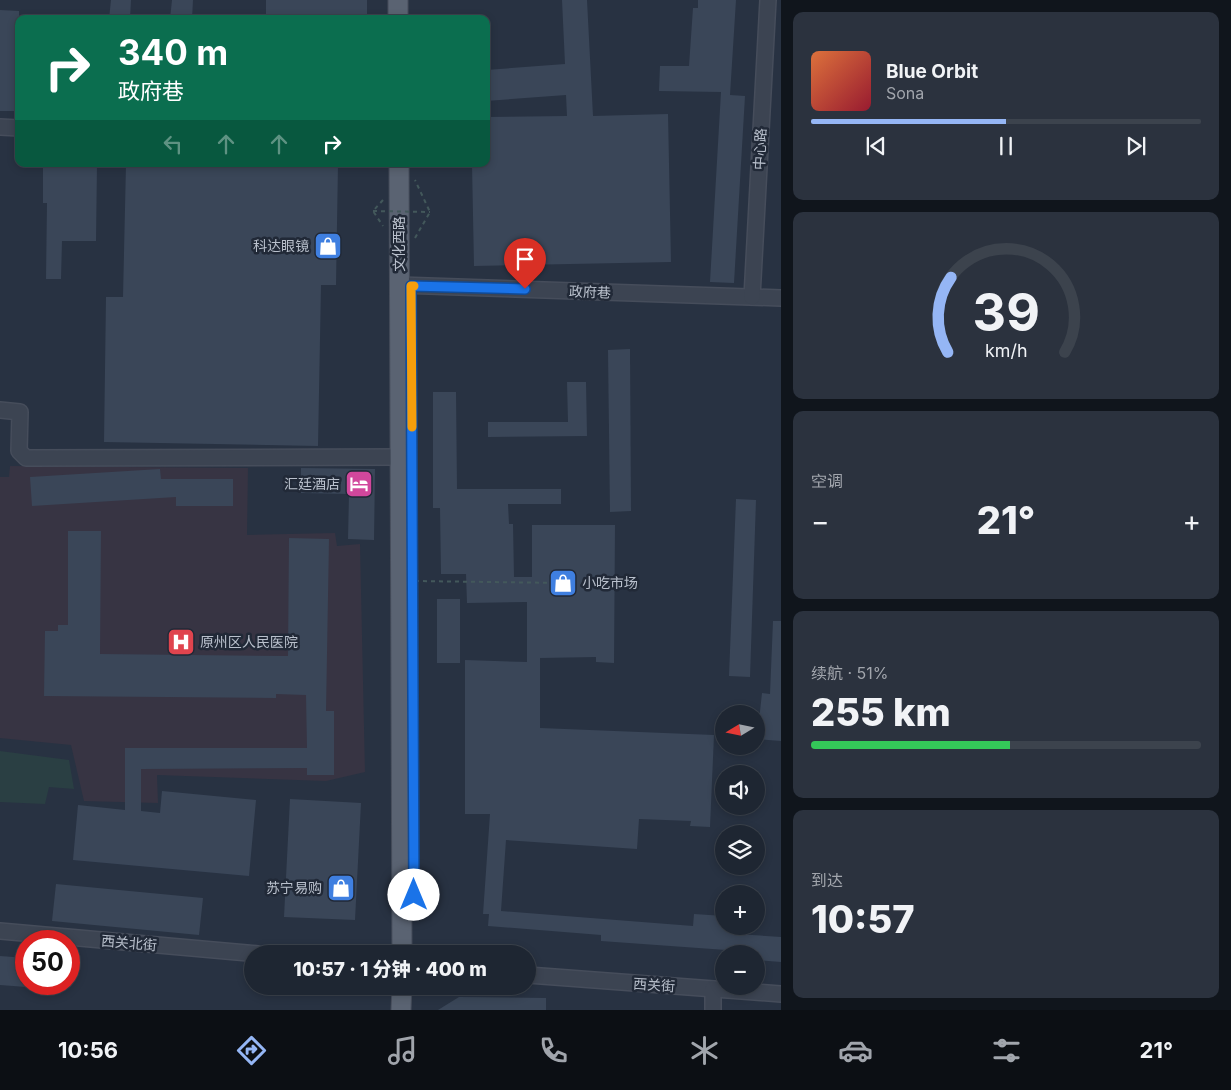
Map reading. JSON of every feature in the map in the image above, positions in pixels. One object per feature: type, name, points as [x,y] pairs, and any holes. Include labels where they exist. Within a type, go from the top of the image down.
[{"type":"main road","points":[[398,0],[398,15]]},
{"type":"main road","points":[[411,0],[411,15]]},
{"type":"main road","name":"文化西路","points":[[407,167],[411,245],[405,285],[412,581],[414,945]]},
{"type":"main road","name":"文化西路","points":[[402,945],[400,457],[407,167]]},
{"type":"main road","points":[[401,1010],[402,995]]},
{"type":"main road","points":[[414,995],[414,1010]]},
{"type":"street","name":"中心路","points":[[752,297],[768,0]]},
{"type":"street","points":[[0,127],[15,128]]},
{"type":"street","name":"政府巷","points":[[405,285],[781,298]]},
{"type":"street","points":[[0,410],[20,412],[19,451],[26,458],[400,457]]},
{"type":"street","name":"西关北街","points":[[0,932],[244,953]]},
{"type":"street","name":"西关街","points":[[536,976],[781,994]]},
{"type":"street","points":[[713,989],[713,1010]]},
{"type":"path","points":[[408,167],[430,212]]},
{"type":"path","points":[[373,211],[430,212]]},
{"type":"path","points":[[411,245],[430,212]]},
{"type":"path","points":[[412,581],[563,583]]},
{"type":"shaded area","name":"原州区人民医院","points":[[10,466],[248,468],[247,535],[335,533],[337,546],[360,544],[365,772],[326,781],[157,775],[158,803],[84,801],[71,745],[0,738],[0,477],[9,477]]},
{"type":"green space","points":[[0,751],[69,760],[74,789],[49,787],[45,804],[0,802]]},
{"type":"building","points":[[111,0],[131,0],[130,15],[109,15]]},
{"type":"building","points":[[172,0],[193,0],[192,15],[170,15]]},
{"type":"building","points":[[266,0],[367,0],[367,14],[266,15]]},
{"type":"building","points":[[562,0],[587,0],[593,116],[668,114],[671,262],[474,266],[472,167],[490,167],[490,117],[567,116],[566,95],[490,101],[490,70],[565,64]]},
{"type":"building","points":[[698,0],[736,0],[730,95],[745,96],[734,283],[710,282],[721,92],[659,91],[660,66],[689,66],[693,8],[698,8]]},
{"type":"building","points":[[0,10],[19,11],[19,15],[15,15],[15,111],[0,111]]},
{"type":"building","points":[[43,167],[97,167],[96,241],[62,241],[61,279],[46,279],[47,203],[43,203]]},
{"type":"building","points":[[126,167],[338,167],[336,285],[321,285],[318,446],[104,442],[106,297],[123,297]]},
{"type":"building","points":[[630,349],[631,511],[610,512],[608,350]]},
{"type":"building","points":[[567,382],[586,382],[587,436],[488,437],[488,422],[568,422]]},
{"type":"building","points":[[433,392],[456,392],[457,489],[561,489],[561,504],[508,504],[509,524],[513,524],[514,577],[532,577],[532,525],[615,525],[614,663],[596,662],[596,657],[540,658],[540,728],[714,735],[710,827],[690,826],[691,821],[639,819],[637,849],[506,840],[501,911],[693,926],[694,914],[715,915],[715,935],[781,937],[781,962],[765,961],[765,945],[715,945],[715,949],[601,941],[601,935],[488,926],[489,914],[483,914],[490,814],[465,814],[465,660],[527,662],[527,602],[467,603],[466,574],[441,574],[440,508],[433,508]]},
{"type":"building","points":[[301,468],[375,469],[374,540],[348,539],[349,494],[301,493]]},
{"type":"building","points":[[160,469],[161,479],[233,479],[233,506],[176,506],[176,497],[32,506],[30,477]]},
{"type":"building","points":[[736,499],[756,500],[750,677],[729,676]]},
{"type":"building","points":[[68,531],[101,531],[100,654],[288,656],[289,538],[329,539],[326,711],[334,711],[334,775],[307,775],[307,768],[141,769],[141,811],[160,813],[162,791],[256,800],[249,876],[73,860],[78,805],[125,810],[125,748],[307,748],[306,695],[276,694],[276,698],[44,696],[45,631],[58,631],[58,625],[68,625]]},
{"type":"building","points":[[437,599],[460,599],[460,663],[437,663]]},
{"type":"building","points":[[773,621],[781,621],[781,741],[765,740],[765,705],[761,705],[762,693],[770,694]]},
{"type":"building","points":[[290,799],[361,803],[355,920],[284,917]]},
{"type":"building","points":[[56,884],[203,898],[199,935],[52,921]]},
{"type":"building","points":[[0,956],[15,957],[15,986],[0,985]]},
{"type":"building","points":[[459,997],[546,998],[546,1010],[438,1010]]},
{"type":"slow traffic","points":[[412,427],[411,286],[414,286]]},
{"type":"place","name":"科达眼镜","points":[[328,246]]},
{"type":"place","name":"汇廷酒店","points":[[359,484]]},
{"type":"place","name":"小吃市场","points":[[563,583]]},
{"type":"place","name":"原州区人民医院","points":[[181,642]]},
{"type":"place","name":"苏宁易购","points":[[341,888]]},
{"type":"route","points":[[414,895],[411,286],[525,289]]}]
